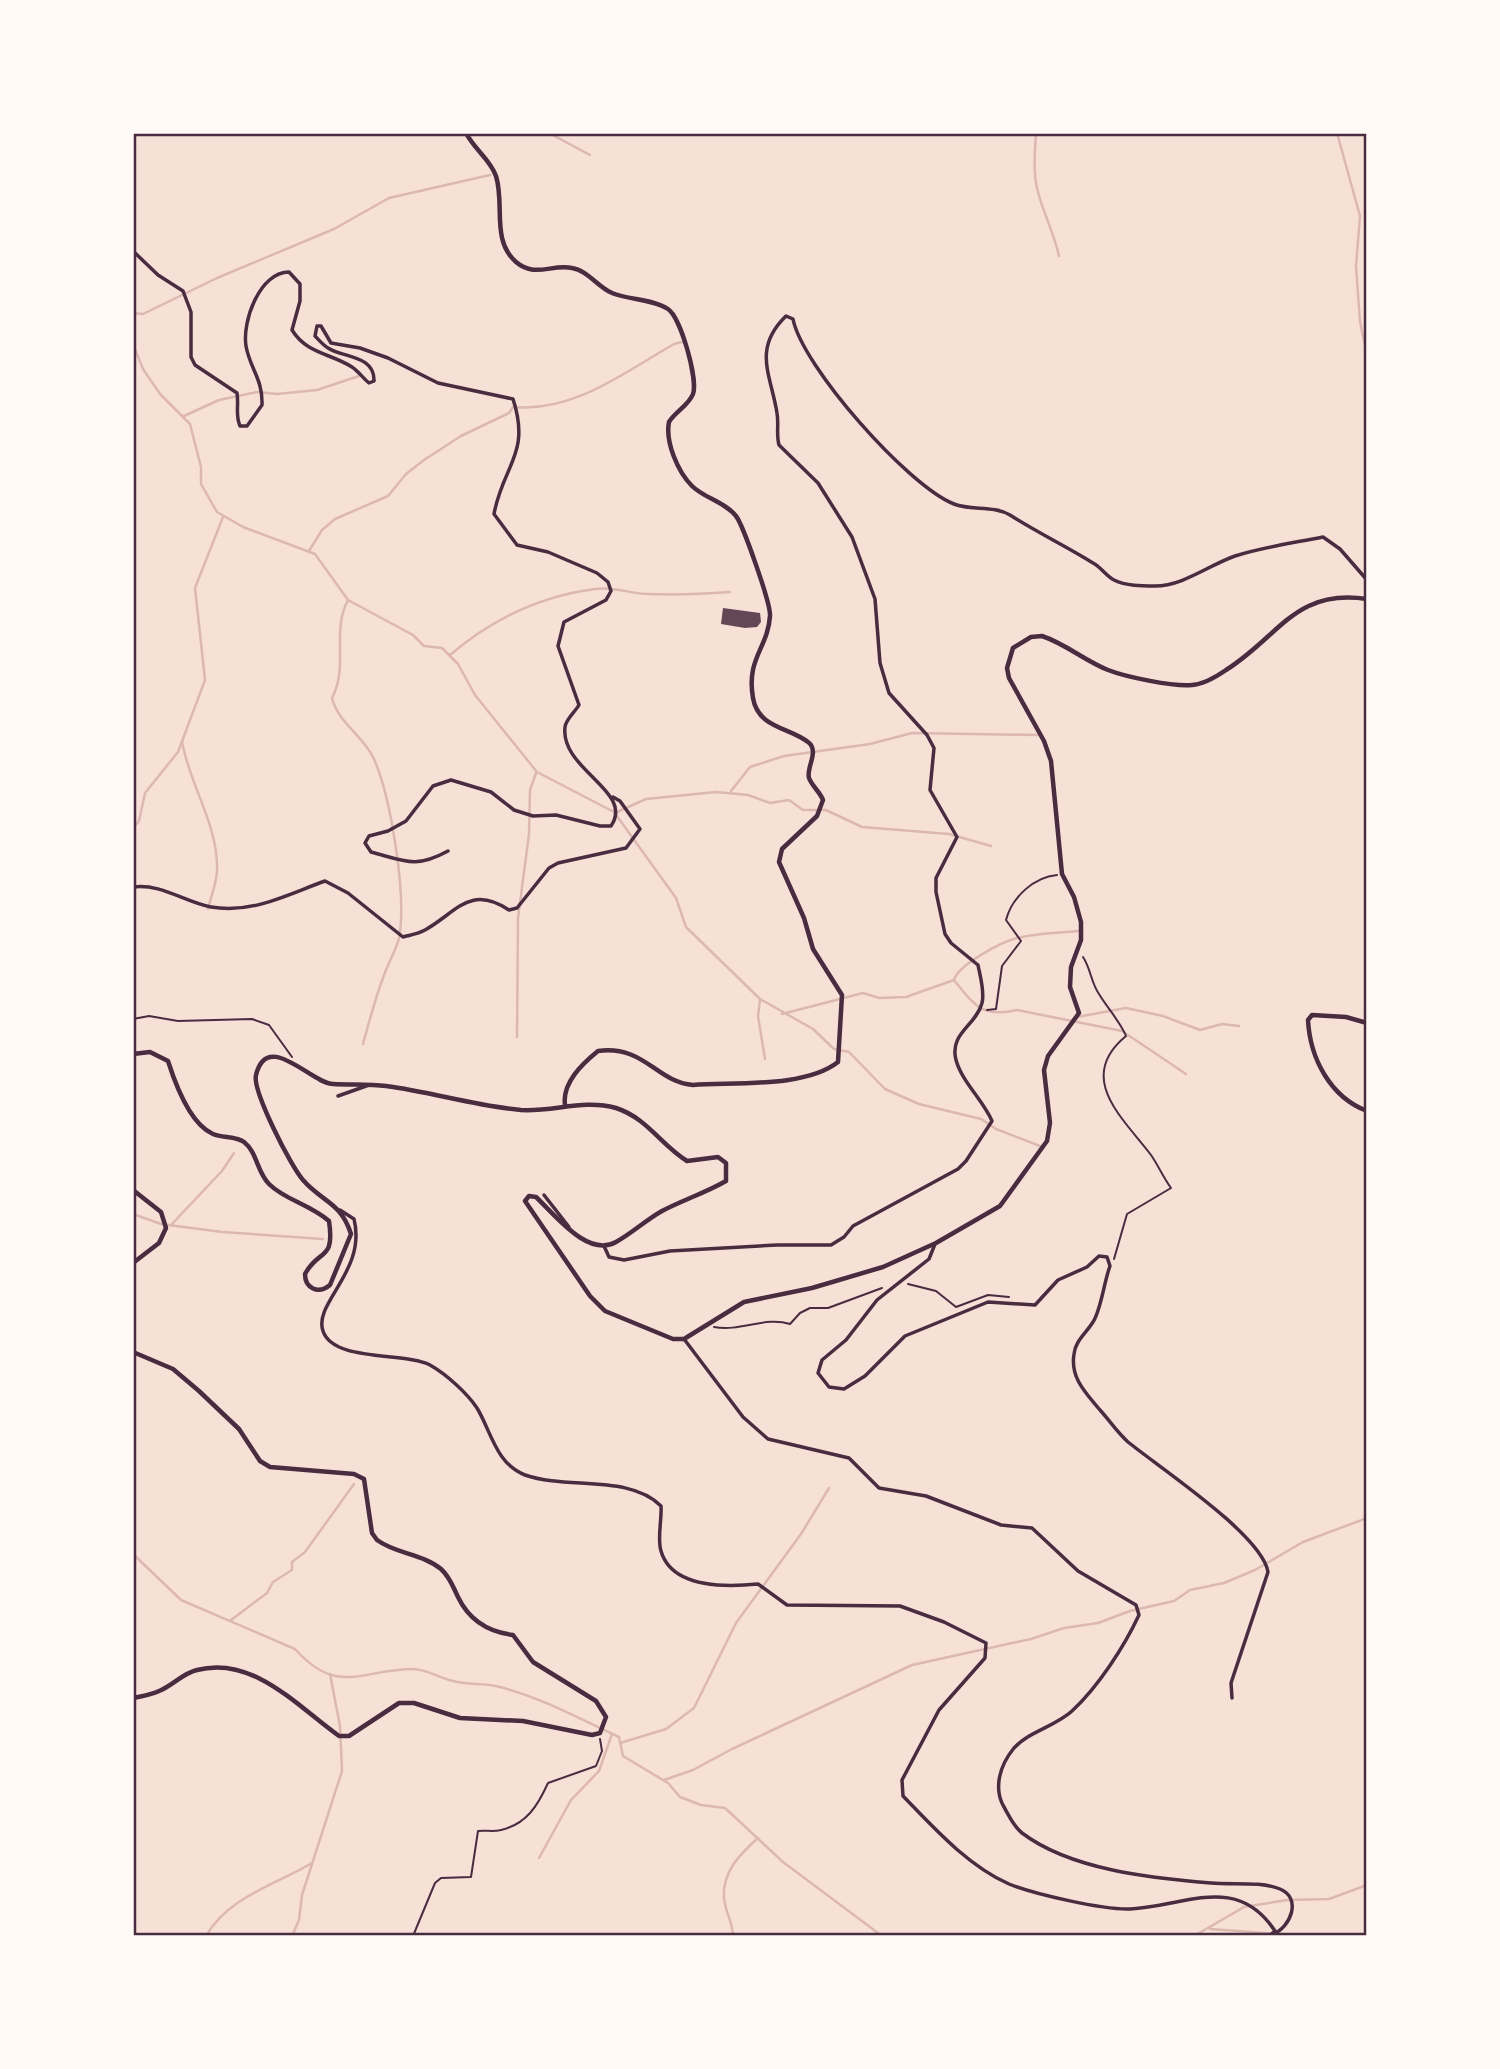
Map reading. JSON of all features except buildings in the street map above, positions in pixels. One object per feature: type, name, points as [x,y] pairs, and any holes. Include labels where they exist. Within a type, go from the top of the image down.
[{"type":"street","points":[[466,133],[492,168],[498,184],[500,236],[516,262],[536,272],[570,267],[579,270],[610,292],[659,305],[675,315],[680,324],[694,389],[689,401],[673,416],[668,430],[677,462],[691,485],[736,515],[761,576],[770,615],[766,635],[753,660],[751,679],[757,711],[765,720],[811,746],[810,779],[821,795],[823,806],[817,816],[782,849],[779,862],[804,919],[813,949],[842,995],[841,1051],[838,1062],[830,1069],[787,1080],[681,1084],[629,1051],[598,1051],[584,1062],[566,1088],[565,1105]]},
{"type":"street","points":[[133,251],[158,275],[183,291],[191,312],[191,356],[195,365],[237,393],[239,403],[236,418],[240,426],[247,426],[262,405],[262,392],[246,346],[247,326],[261,287],[270,277],[289,272],[300,284],[300,300],[292,330],[310,350],[354,368],[369,383],[374,381],[374,374],[366,363],[326,347],[315,336],[317,326],[321,326],[331,343],[360,348],[388,358],[438,383],[513,399],[520,419],[520,443],[494,514],[517,545],[548,552],[597,573],[608,582],[611,591],[606,600],[565,622],[558,646],[579,705],[567,720],[567,741],[578,765],[612,797],[618,807],[618,817],[611,826],[600,826],[556,815],[533,816],[514,810],[491,792],[451,779],[433,786],[406,821],[388,831],[369,836],[365,843],[371,852],[419,863],[448,851]]},
{"type":"street","points":[[604,1246],[609,1256],[624,1260],[670,1251],[831,1245],[844,1237],[853,1226],[958,1169],[967,1161],[992,1121],[957,1064],[954,1051],[958,1037],[982,1003],[978,965],[951,943],[945,934],[936,892],[936,878],[957,837],[930,790],[934,748],[927,735],[889,693],[880,663],[875,599],[852,537],[818,483],[779,445],[778,416],[765,369],[770,338],[786,316],[793,319],[796,334],[825,381],[857,419],[883,447],[937,494],[956,505],[1002,511],[1047,540],[1097,565],[1112,579],[1125,584],[1166,585],[1234,556],[1323,537],[1340,549],[1367,580]]},
{"type":"street","points":[[1270,1935],[1275,1931],[1264,1913],[1249,1902],[1228,1896],[1128,1909],[1044,1894],[1011,1885],[986,1871],[947,1840],[903,1796],[902,1780],[939,1710],[985,1658],[986,1643],[944,1622],[900,1606],[787,1605],[758,1584],[725,1587],[692,1579],[673,1570],[660,1550],[661,1507],[648,1493],[549,1482],[522,1474],[498,1452],[475,1406],[445,1376],[428,1364],[338,1347],[324,1335],[321,1321],[324,1310],[344,1281],[356,1246],[354,1219],[304,1182],[290,1163],[255,1081],[256,1072],[264,1061],[284,1057],[324,1084],[369,1085],[435,1094],[489,1107],[526,1110],[565,1105],[603,1105],[620,1110],[647,1124],[671,1152],[687,1161],[718,1157],[726,1163],[726,1181],[664,1210],[615,1243],[604,1246],[592,1243],[572,1231],[536,1197],[526,1199],[526,1206],[590,1296],[605,1311],[673,1339],[684,1339],[744,1302],[812,1288],[883,1267],[936,1242],[1000,1206],[1047,1141],[1050,1123],[1044,1070],[1048,1056],[1079,1013],[1070,987],[1071,967],[1081,940],[1081,922],[1074,897],[1062,874],[1051,761],[1044,741],[1009,678],[1008,657],[1013,648],[1031,637],[1042,636],[1110,671],[1192,685],[1212,680],[1233,667],[1297,610],[1328,597],[1367,599]]},
{"type":"street","points":[[133,887],[145,885],[210,906],[251,909],[325,881],[348,893],[403,937],[424,930],[448,912],[473,900],[492,898],[509,909],[517,908],[549,868],[558,863],[626,848],[640,829],[620,801],[612,797]]},
{"type":"street","points":[[1367,1023],[1323,1014],[1312,1015],[1308,1020],[1321,1069],[1334,1090],[1352,1105],[1367,1111]]},
{"type":"street","points":[[133,1054],[150,1052],[168,1061],[183,1101],[209,1133],[242,1140],[250,1149],[267,1182],[280,1193],[310,1205],[329,1221],[332,1240],[326,1255],[305,1273],[306,1283],[313,1289],[322,1290],[330,1285],[349,1243],[351,1234],[340,1210]]},
{"type":"street","points":[[338,1096],[369,1085]]},
{"type":"street","points":[[133,1190],[161,1212],[166,1228],[159,1243],[133,1263]]},
{"type":"street","points":[[544,1195],[572,1231]]},
{"type":"street","points":[[936,1242],[929,1259],[891,1287],[857,1322],[846,1340],[822,1360],[818,1373],[829,1387],[844,1389],[865,1376],[905,1336],[988,1302],[1035,1305],[1058,1280],[1103,1255],[1110,1261],[1096,1319],[1078,1342],[1073,1354],[1076,1375],[1084,1393],[1126,1440],[1249,1539],[1266,1562],[1268,1572],[1231,1684],[1232,1698]]},
{"type":"street","points":[[684,1339],[743,1418],[768,1439],[849,1458],[879,1488],[926,1496],[1001,1525],[1032,1528],[1078,1571],[1136,1605],[1139,1615],[1130,1635],[1073,1711],[1015,1747],[997,1787],[1001,1802],[1020,1832],[1098,1867],[1283,1890],[1292,1899],[1293,1909],[1279,1931],[1270,1935]]},
{"type":"street","points":[[133,1352],[173,1369],[239,1429],[260,1461],[270,1467],[354,1474],[364,1479],[372,1533],[377,1540],[438,1567],[451,1581],[475,1621],[495,1633],[513,1635],[533,1662],[596,1701],[606,1719],[600,1732],[572,1732],[523,1720],[460,1718],[414,1703],[399,1703],[349,1736],[339,1736],[282,1689],[243,1672],[218,1669],[192,1671],[157,1692],[133,1698]]},
{"type":"path","points":[[977,1012],[996,1009],[1002,966],[1021,942],[1006,920],[1009,910],[1038,879],[1062,874]]},
{"type":"path","points":[[1076,953],[1088,965],[1097,992],[1110,1004],[1113,1018],[1126,1036],[1105,1057],[1107,1091],[1114,1109],[1152,1157],[1171,1188],[1127,1214],[1116,1258],[1110,1261]]},
{"type":"path","points":[[133,1019],[149,1016],[178,1021],[252,1019],[269,1025],[294,1063]]},
{"type":"path","points":[[706,1325],[729,1329],[776,1319],[790,1324],[800,1312],[810,1308],[828,1308],[868,1291],[915,1284],[936,1291],[956,1307],[988,1295],[1013,1298]]},
{"type":"path","points":[[413,1936],[435,1883],[441,1878],[471,1877],[478,1830],[498,1831],[510,1827],[537,1807],[548,1783],[596,1766],[602,1751],[600,1732]]},
{"type":"waterway","points":[[549,133],[590,155]]},
{"type":"waterway","points":[[1036,133],[1037,188],[1059,256]]},
{"type":"waterway","points":[[1337,133],[1360,216],[1356,266],[1360,322],[1367,355]]},
{"type":"waterway","points":[[133,313],[143,314],[217,278],[334,229],[389,198],[490,175]]},
{"type":"waterway","points":[[309,551],[322,530],[335,519],[388,496],[406,474],[461,436],[509,413],[513,407],[557,404],[577,397],[682,342]]},
{"type":"waterway","points":[[133,344],[143,369],[160,394],[190,424],[201,467],[201,484],[217,512],[243,527],[315,554],[348,600],[413,635],[424,646],[442,648],[458,664],[475,695],[537,772],[614,812],[676,898],[686,927],[760,999],[813,1029],[834,1049],[849,1052],[885,1089],[919,1104],[981,1119],[996,1129],[1040,1146]]},
{"type":"waterway","points":[[184,416],[219,400],[257,392],[277,394],[317,390],[359,376]]},
{"type":"waterway","points":[[133,828],[139,821],[145,793],[178,752],[205,680],[195,588],[223,517]]},
{"type":"waterway","points":[[450,655],[482,631],[518,611],[575,592],[602,588],[649,594],[730,592]]},
{"type":"waterway","points":[[348,600],[341,624],[339,674],[332,698],[345,722],[370,751],[380,776],[396,848],[401,898],[399,938],[380,986],[363,1044]]},
{"type":"waterway","points":[[731,791],[750,767],[784,756],[870,744],[912,733],[1040,735]]},
{"type":"waterway","points":[[182,741],[209,821],[216,855],[217,872],[208,909]]},
{"type":"waterway","points":[[517,1037],[518,918],[529,834],[530,790],[536,773]]},
{"type":"waterway","points":[[615,813],[646,799],[716,792],[748,795],[770,803],[789,800],[803,810],[826,810],[862,827],[949,834],[991,846]]},
{"type":"waterway","points":[[782,1014],[863,993],[879,998],[906,997],[954,980],[971,961],[1010,940],[1078,931]]},
{"type":"waterway","points":[[954,980],[974,1003],[987,1011],[1017,1010],[1122,1031],[1186,1074]]},
{"type":"waterway","points":[[760,1000],[758,1016],[765,1059]]},
{"type":"waterway","points":[[1365,1011],[1367,1005]]},
{"type":"waterway","points":[[1077,1017],[1126,1008],[1163,1016],[1200,1030],[1222,1024],[1239,1026]]},
{"type":"waterway","points":[[171,1225],[222,1171],[234,1153]]},
{"type":"waterway","points":[[133,1214],[161,1224],[222,1232],[323,1239]]},
{"type":"waterway","points":[[231,1620],[267,1593],[273,1582],[292,1570],[292,1562],[305,1552],[354,1484]]},
{"type":"waterway","points":[[620,1743],[666,1729],[694,1708],[736,1623],[801,1534],[829,1488]]},
{"type":"waterway","points":[[664,1780],[693,1770],[912,1665],[1031,1639],[1064,1628],[1098,1623],[1130,1611],[1174,1601],[1190,1590],[1224,1583],[1255,1570],[1303,1542],[1367,1518]]},
{"type":"waterway","points":[[133,1554],[181,1600],[295,1649],[310,1664],[324,1672],[351,1677],[413,1669],[448,1680],[496,1686],[543,1702],[619,1737],[623,1756],[668,1783],[680,1797],[701,1805],[725,1808],[783,1862],[882,1936]]},
{"type":"waterway","points":[[292,1936],[299,1920],[302,1895],[342,1771],[340,1726],[330,1674]]},
{"type":"waterway","points":[[539,1858],[571,1800],[599,1771],[612,1734]]},
{"type":"waterway","points":[[733,1936],[724,1898],[726,1880],[739,1857],[758,1838]]},
{"type":"waterway","points":[[206,1936],[215,1923],[239,1902],[312,1863]]},
{"type":"waterway","points":[[1194,1936],[1244,1907],[1287,1900],[1329,1899],[1367,1885]]},
{"type":"waterway","points":[[1210,1929],[1309,1936]]}]
